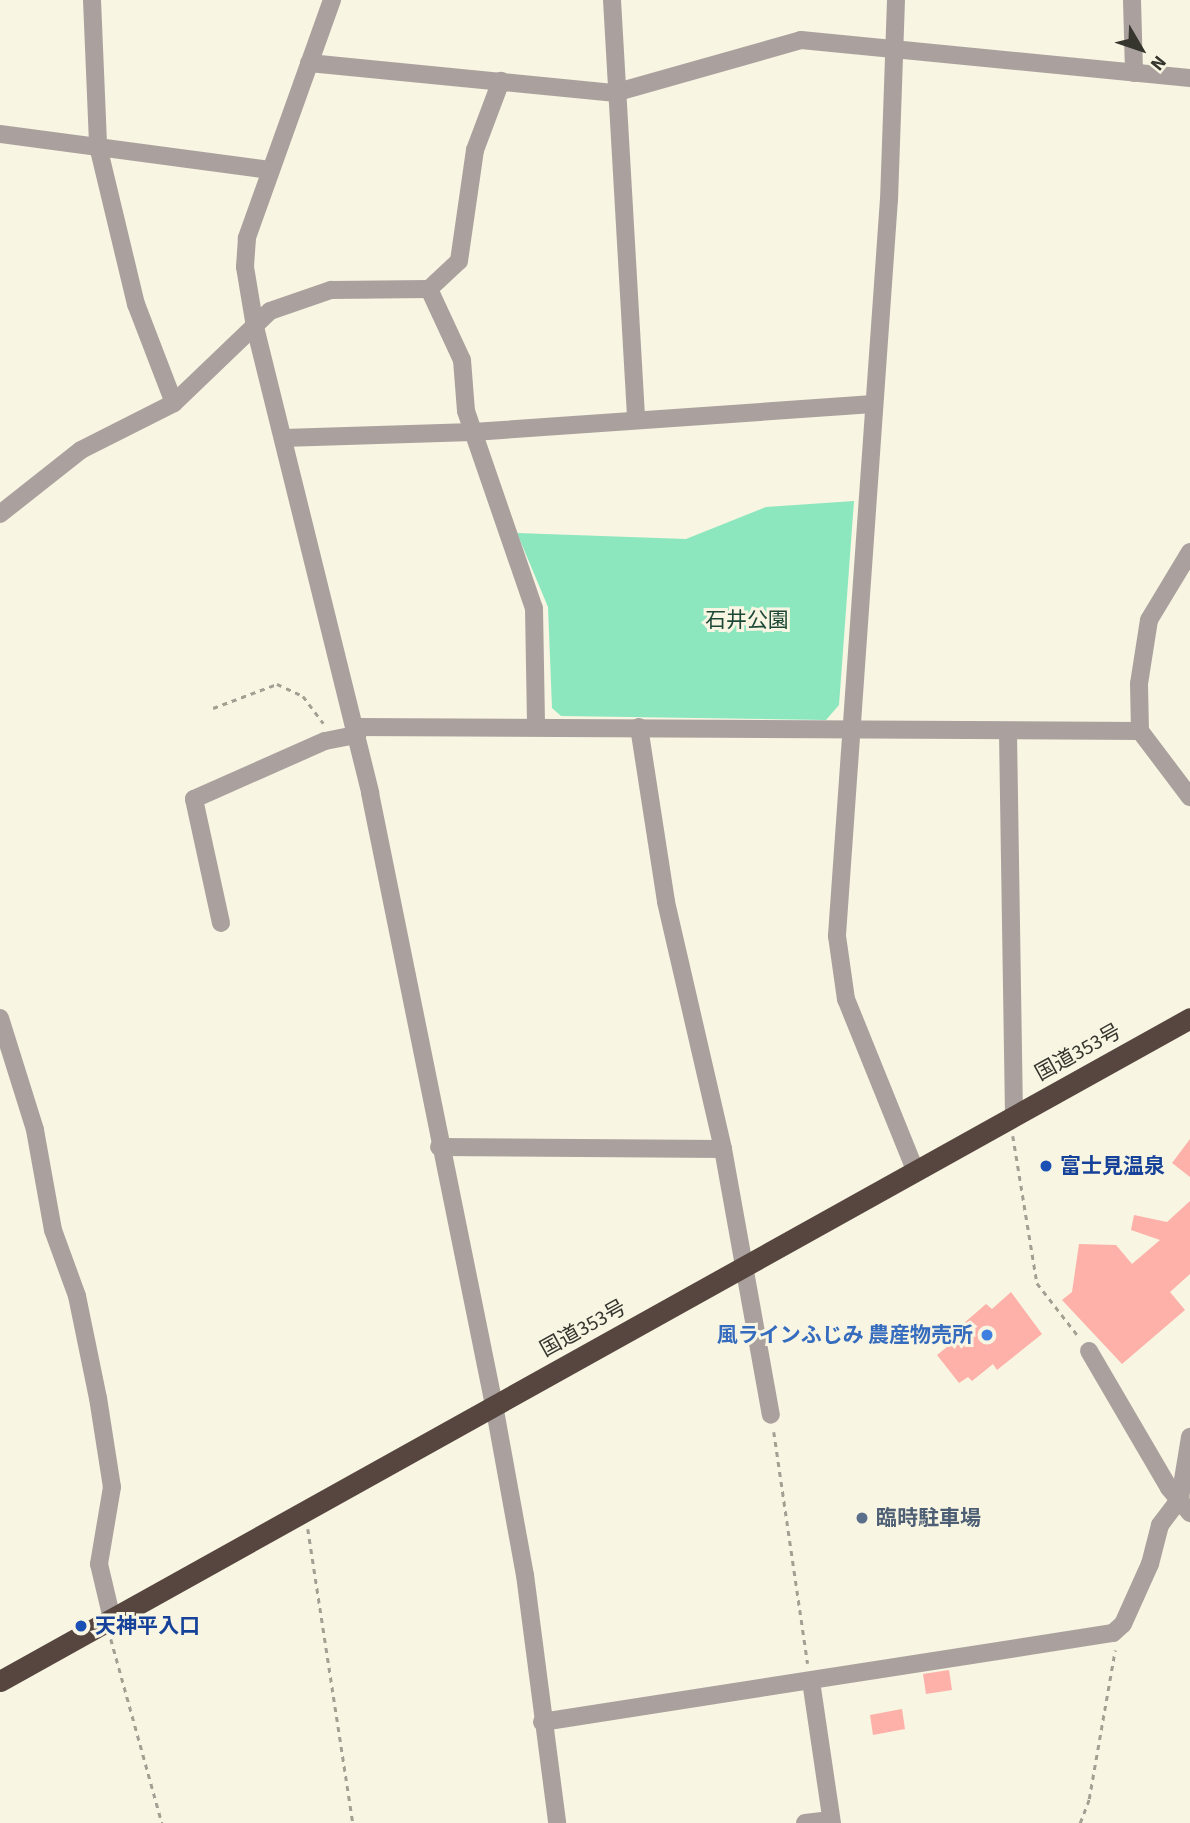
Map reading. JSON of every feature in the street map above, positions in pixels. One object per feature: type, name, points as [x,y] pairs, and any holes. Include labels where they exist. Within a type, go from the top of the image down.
[{"type":"highway","name":"国道353号","points":[[0,1681],[1190,1018]]},
{"type":"street","points":[[92,0],[98,146],[136,304],[174,403]]},
{"type":"street","points":[[332,0],[247,238],[245,267],[255,327],[356,731],[439,1147],[494,1405],[524,1575],[557,1823]]},
{"type":"street","points":[[611,0],[614,93],[636,419]]},
{"type":"street","points":[[896,0],[896,48],[838,949],[846,999],[915,1170]]},
{"type":"street","points":[[1132,0],[1135,73]]},
{"type":"street","points":[[309,63],[614,93],[801,40],[1190,78]]},
{"type":"street","points":[[0,514],[81,450],[174,403],[282,305],[331,290],[429,289],[458,261],[475,150],[501,81]]},
{"type":"street","points":[[0,134],[270,170]]},
{"type":"street","points":[[429,289],[461,360],[473,432],[534,608],[537,725]]},
{"type":"street","points":[[283,438],[473,432],[873,404]]},
{"type":"street","points":[[1190,552],[1161,595],[1141,643],[1140,731],[1190,797]]},
{"type":"street","points":[[221,923],[194,799],[356,731],[537,725],[1008,733],[1140,731]]},
{"type":"street","points":[[639,727],[666,902],[723,1149],[771,1415]]},
{"type":"street","points":[[1008,733],[1009,1119]]},
{"type":"street","points":[[0,1018],[35,1130],[52,1230],[77,1296],[98,1398],[112,1487],[99,1564],[109,1620]]},
{"type":"street","points":[[439,1147],[723,1149]]},
{"type":"street","points":[[1089,1351],[1169,1488],[1185,1505]]},
{"type":"street","points":[[542,1722],[1114,1633],[1123,1625],[1144,1576],[1160,1525],[1185,1505],[1190,1437]]},
{"type":"street","points":[[805,1823],[832,1821],[811,1681]]},
{"type":"path","points":[[213,708],[278,684],[303,696],[336,739]]},
{"type":"path","points":[[1009,1119],[1037,1283],[1089,1351]]},
{"type":"path","points":[[771,1415],[811,1681]]},
{"type":"path","points":[[306,1510],[353,1823]]},
{"type":"path","points":[[109,1620],[162,1823]]},
{"type":"path","points":[[1080,1823],[1113,1668],[1114,1633]]},
{"type":"green space","name":"石井公園","points":[[854,501],[839,705],[826,720],[561,716],[552,708],[548,607],[517,533],[686,539],[766,507]]},
{"type":"building","points":[[1190,1139],[1190,1177],[1172,1163]]},
{"type":"building","points":[[1190,1201],[1190,1274],[1170,1292],[1185,1310],[1122,1364],[1062,1300],[1072,1292],[1079,1244],[1116,1245],[1132,1264],[1160,1240],[1131,1230],[1134,1215],[1167,1222]]},
{"type":"building","points":[[1011,1292],[1042,1334],[997,1370],[993,1364],[972,1381],[968,1377],[959,1383],[937,1355],[968,1330],[963,1324],[986,1304],[992,1309]]},
{"type":"building","points":[[949,1670],[952,1690],[926,1694],[923,1674]]},
{"type":"building","points":[[902,1709],[905,1729],[873,1735],[870,1715]]},
{"type":"place","name":"富士見温泉","points":[[1046,1166]]},
{"type":"place","name":"風ラインふじみ 農産物売所","points":[[987,1335]]},
{"type":"place","name":"臨時駐車場","points":[[862,1518]]},
{"type":"place","name":"天神平入口","points":[[81,1626]]}]
